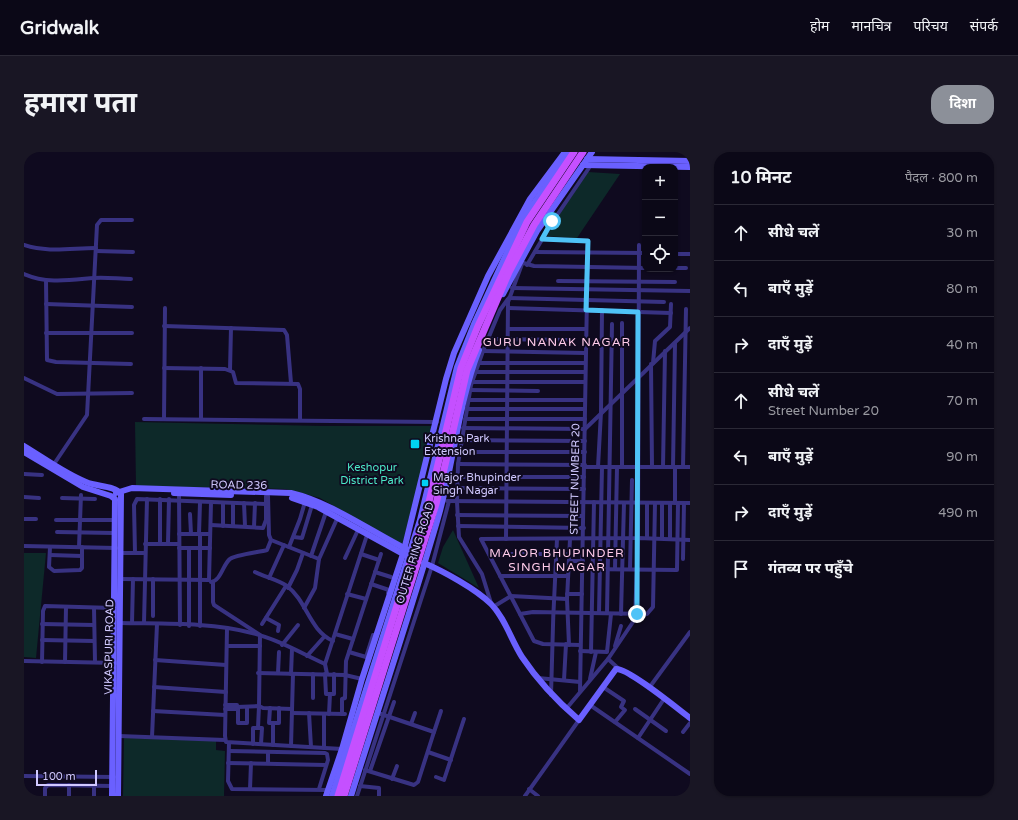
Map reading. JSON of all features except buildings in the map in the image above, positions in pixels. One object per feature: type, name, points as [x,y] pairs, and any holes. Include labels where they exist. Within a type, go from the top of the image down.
[{"type":"main road","name":"OUTER RING ROAD","points":[[338,796],[429,502],[462,368],[478,326],[527,222],[574,152]]},
{"type":"main road","name":"OUTER RING ROAD","points":[[344,796],[436,504],[467,370],[509,272],[534,226],[585,155]]},
{"type":"street","points":[[227,629],[225,715],[229,751],[228,763],[230,788],[319,789],[327,793],[342,749],[362,679],[406,552],[446,379],[454,353],[475,302],[530,199],[565,152]]},
{"type":"street","name":"OUTER RING ROAD","points":[[332,796],[393,606],[406,552],[417,527],[457,367],[499,268],[522,220],[570,152]]},
{"type":"street","name":"OUTER RING ROAD","points":[[351,796],[380,714],[408,611],[423,564],[433,533],[446,501],[457,452],[465,391],[476,356],[491,320],[537,231],[583,165],[585,155],[592,152]]},
{"type":"street","points":[[585,155],[627,164],[690,166]]},
{"type":"street","points":[[583,165],[690,161]]},
{"type":"street","points":[[527,265],[542,239],[591,165]]},
{"type":"street","points":[[539,197],[553,207]]},
{"type":"street","points":[[54,464],[84,421],[88,409],[98,222],[101,220],[132,220]]},
{"type":"street","points":[[542,239],[587,240],[588,253]]},
{"type":"street","points":[[24,245],[37,249],[50,250],[133,252]]},
{"type":"street","points":[[566,709],[614,651],[633,624],[637,614],[639,245]]},
{"type":"street","points":[[535,252],[639,253]]},
{"type":"street","name":"STREET NUMBER 20","points":[[580,691],[580,645],[584,539],[585,353],[588,253]]},
{"type":"street","points":[[678,254],[690,254]]},
{"type":"street","points":[[579,720],[551,695],[522,657],[492,605],[483,578],[459,537],[457,515],[457,452],[461,440],[470,390],[482,351],[502,307],[508,298],[521,263],[527,265],[642,268]]},
{"type":"street","points":[[678,268],[686,268]]},
{"type":"street","points":[[24,274],[46,280],[70,281],[95,278],[131,279]]},
{"type":"street","points":[[46,280],[46,353],[47,360],[49,362],[131,364]]},
{"type":"street","points":[[558,281],[675,282]]},
{"type":"street","points":[[512,288],[690,290]]},
{"type":"street","points":[[508,298],[664,302]]},
{"type":"street","points":[[506,539],[509,363],[508,298]]},
{"type":"street","points":[[46,304],[132,307]]},
{"type":"street","points":[[652,467],[652,363],[654,343],[656,339],[670,327],[671,304]]},
{"type":"street","points":[[164,308],[164,419]]},
{"type":"street","points":[[508,308],[671,313]]},
{"type":"street","points":[[683,467],[686,309]]},
{"type":"street","points":[[599,613],[601,539],[600,467],[602,310]]},
{"type":"street","points":[[622,323],[622,467]]},
{"type":"street","points":[[580,651],[607,652],[609,613],[609,467],[612,324]]},
{"type":"street","points":[[164,326],[281,329],[286,332],[291,383]]},
{"type":"street","points":[[231,328],[230,370],[236,382],[298,384],[300,387],[300,420]]},
{"type":"street","points":[[509,328],[586,329]]},
{"type":"street","points":[[463,428],[585,428],[690,328]]},
{"type":"street","points":[[46,333],[132,333]]},
{"type":"street","points":[[488,339],[568,340]]},
{"type":"street","points":[[583,569],[677,570],[674,503],[675,343]]},
{"type":"street","points":[[482,351],[585,353]]},
{"type":"street","points":[[663,467],[665,351]]},
{"type":"street","points":[[478,363],[585,363]]},
{"type":"street","points":[[164,368],[230,370]]},
{"type":"street","points":[[201,368],[201,419]]},
{"type":"street","points":[[475,372],[585,372]]},
{"type":"street","points":[[24,378],[57,394],[132,393]]},
{"type":"street","points":[[472,382],[585,382]]},
{"type":"street","points":[[470,390],[538,391]]},
{"type":"street","points":[[468,400],[585,400]]},
{"type":"street","points":[[466,409],[585,409]]},
{"type":"street","points":[[144,419],[437,422]]},
{"type":"street","points":[[465,419],[585,419]]},
{"type":"street","points":[[461,440],[585,441]]},
{"type":"street","points":[[24,446],[86,482],[121,495],[132,488],[280,492],[306,497],[406,552]]},
{"type":"street","points":[[24,452],[84,487],[113,499]]},
{"type":"street","points":[[457,452],[585,452]]},
{"type":"street","points":[[458,464],[690,467]]},
{"type":"street","points":[[615,569],[617,467]]},
{"type":"street","points":[[24,474],[42,475]]},
{"type":"street","points":[[458,477],[584,477]]},
{"type":"street","points":[[630,569],[632,480]]},
{"type":"street","points":[[458,488],[584,489]]},
{"type":"street","name":"ROAD 236","points":[[113,499],[121,495],[135,492],[288,497],[328,510],[338,519],[357,529],[368,532]]},
{"type":"street","points":[[179,493],[180,625]]},
{"type":"street","name":"VIKASPURI ROAD","points":[[118,796],[115,777],[113,608],[121,495]]},
{"type":"street","points":[[210,525],[265,526],[265,504],[267,496]]},
{"type":"street","points":[[267,496],[269,535],[271,540],[266,550],[254,551],[248,555],[234,557],[229,560],[213,582],[214,605],[260,635],[325,664]]},
{"type":"street","points":[[24,497],[39,498]]},
{"type":"street","points":[[62,498],[81,497],[95,499]]},
{"type":"street","points":[[50,547],[49,567],[54,571],[80,570],[82,568],[79,532],[81,497]]},
{"type":"street","name":"VIKASPURI ROAD","points":[[112,796],[118,736],[120,663],[120,579],[118,550],[114,533],[113,499]]},
{"type":"street","points":[[135,553],[134,505],[137,499],[169,499],[200,503],[265,504]]},
{"type":"street","points":[[144,623],[147,499]]},
{"type":"street","points":[[160,499],[160,544]]},
{"type":"street","points":[[168,543],[169,499]]},
{"type":"street","points":[[367,771],[380,714],[432,567],[446,501],[690,503]]},
{"type":"street","points":[[289,547],[294,537],[305,502]]},
{"type":"street","points":[[590,680],[594,652],[594,502]]},
{"type":"street","points":[[200,503],[200,626]]},
{"type":"street","points":[[207,580],[209,578],[211,503]]},
{"type":"street","points":[[223,503],[223,526]]},
{"type":"street","points":[[233,503],[233,526]]},
{"type":"street","points":[[244,503],[245,526]]},
{"type":"street","points":[[254,527],[255,503]]},
{"type":"street","points":[[621,614],[624,503]]},
{"type":"street","points":[[647,503],[647,538]]},
{"type":"street","points":[[520,614],[647,614],[653,608],[655,503]]},
{"type":"street","points":[[662,503],[662,538]]},
{"type":"street","points":[[670,538],[674,503]]},
{"type":"street","points":[[683,560],[684,503]]},
{"type":"street","points":[[294,537],[302,538],[312,505]]},
{"type":"street","points":[[311,556],[328,510]]},
{"type":"street","points":[[190,514],[191,534]]},
{"type":"street","points":[[457,515],[583,516]]},
{"type":"street","points":[[24,519],[36,519]]},
{"type":"street","points":[[304,608],[315,588],[318,559],[338,519]]},
{"type":"street","points":[[56,520],[114,520]]},
{"type":"street","points":[[458,526],[584,528]]},
{"type":"street","points":[[417,527],[433,533]]},
{"type":"street","points":[[346,558],[357,529]]},
{"type":"street","points":[[57,532],[114,533]]},
{"type":"street","points":[[330,694],[326,694],[325,664],[368,532]]},
{"type":"street","points":[[179,534],[210,534]]},
{"type":"street","points":[[580,645],[538,643],[534,641],[482,538],[676,538],[690,540]]},
{"type":"street","points":[[551,695],[551,644],[555,598],[557,539]]},
{"type":"street","points":[[564,680],[569,613],[567,596],[570,539]]},
{"type":"street","points":[[271,540],[318,559]]},
{"type":"street","points":[[145,544],[168,543],[190,548],[210,548]]},
{"type":"street","points":[[269,578],[284,545]]},
{"type":"street","points":[[24,546],[80,547],[145,553]]},
{"type":"street","points":[[189,626],[190,548]]},
{"type":"street","points":[[371,558],[374,552]]},
{"type":"street","points":[[262,624],[297,570],[303,553]]},
{"type":"street","points":[[361,554],[379,560]]},
{"type":"street","points":[[225,707],[237,709],[237,707],[258,706],[309,713],[343,714],[342,699],[345,698],[345,675],[349,652],[381,554]]},
{"type":"street","points":[[489,554],[570,554]]},
{"type":"street","points":[[50,555],[82,556]]},
{"type":"street","points":[[569,561],[583,561]]},
{"type":"street","points":[[423,564],[432,567],[468,588],[492,605]]},
{"type":"street","points":[[255,572],[287,587],[324,637],[333,641]]},
{"type":"street","points":[[375,572],[391,578]]},
{"type":"street","points":[[500,576],[568,576]]},
{"type":"street","points":[[120,579],[207,580],[213,582]]},
{"type":"street","points":[[132,623],[133,579]]},
{"type":"street","points":[[153,580],[153,616]]},
{"type":"street","points":[[349,652],[366,657],[389,590],[371,584]]},
{"type":"street","points":[[347,594],[366,599]]},
{"type":"street","points":[[492,605],[511,596],[555,598],[582,594]]},
{"type":"street","points":[[42,662],[42,611],[45,606],[113,608]]},
{"type":"street","points":[[393,606],[408,611]]},
{"type":"street","points":[[65,662],[66,607]]},
{"type":"street","points":[[94,608],[95,662]]},
{"type":"street","points":[[266,618],[279,625],[278,631]]},
{"type":"street","points":[[120,623],[200,626],[260,635]]},
{"type":"street","points":[[42,624],[94,625]]},
{"type":"street","points":[[152,737],[157,624]]},
{"type":"street","points":[[282,645],[298,625]]},
{"type":"street","points":[[614,651],[621,626]]},
{"type":"street","points":[[335,634],[353,639]]},
{"type":"street","points":[[258,728],[260,635]]},
{"type":"street","points":[[649,688],[689,635]]},
{"type":"street","points":[[307,656],[324,637]]},
{"type":"street","points":[[42,640],[94,641]]},
{"type":"street","points":[[227,646],[260,646]]},
{"type":"street","points":[[290,746],[292,674],[290,656],[292,649]]},
{"type":"street","points":[[278,673],[279,652]]},
{"type":"street","points":[[608,659],[619,669],[626,671],[690,718]]},
{"type":"street","points":[[155,660],[226,665]]},
{"type":"street","points":[[24,661],[120,663]]},
{"type":"street","points":[[525,796],[590,704],[616,669],[619,669]]},
{"type":"street","points":[[258,673],[334,674],[362,679]]},
{"type":"street","points":[[312,698],[313,674]]},
{"type":"street","points":[[330,694],[334,694],[334,674]]},
{"type":"street","points":[[538,678],[580,682]]},
{"type":"street","points":[[154,687],[226,692]]},
{"type":"street","points":[[603,687],[624,701],[620,707],[625,710],[615,722]]},
{"type":"street","points":[[329,714],[330,694]]},
{"type":"street","points":[[638,738],[664,699]]},
{"type":"street","points":[[357,796],[394,702]]},
{"type":"street","points":[[590,704],[690,774]]},
{"type":"street","points":[[237,707],[238,723],[247,723],[247,707]]},
{"type":"street","points":[[270,708],[269,723],[278,723],[279,708]]},
{"type":"street","points":[[635,708],[666,731]]},
{"type":"street","points":[[153,711],[225,715]]},
{"type":"street","points":[[367,771],[411,785],[416,784],[441,711]]},
{"type":"street","points":[[411,724],[415,712]]},
{"type":"street","points":[[309,713],[311,747]]},
{"type":"street","points":[[324,714],[324,748]]},
{"type":"street","points":[[380,714],[434,732]]},
{"type":"street","points":[[436,777],[444,780],[464,719]]},
{"type":"street","points":[[273,723],[273,745]]},
{"type":"street","points":[[683,732],[690,723]]},
{"type":"street","points":[[253,744],[253,728],[262,728],[261,744]]},
{"type":"street","points":[[118,736],[227,741],[342,749]]},
{"type":"street","points":[[229,751],[325,753],[328,756],[319,789]]},
{"type":"street","points":[[268,752],[268,763]]},
{"type":"street","points":[[428,752],[450,760]]},
{"type":"street","points":[[228,763],[326,765]]},
{"type":"street","points":[[250,789],[251,763]]},
{"type":"street","points":[[392,779],[397,766]]},
{"type":"street","points":[[24,776],[115,777]]},
{"type":"street","points":[[83,777],[83,786]]},
{"type":"street","points":[[69,785],[69,796]]},
{"type":"street","points":[[45,796],[46,786],[112,786]]},
{"type":"street","points":[[94,786],[94,796]]},
{"type":"street","points":[[360,786],[378,788],[379,796]]},
{"type":"street","points":[[529,789],[538,796]]},
{"type":"green space","points":[[588,172],[620,174],[577,238],[544,236]]},
{"type":"green space","name":"Keshopur District Park","points":[[135,422],[322,426],[433,426],[402,545],[320,498],[286,489],[136,486]]},
{"type":"green space","points":[[453,530],[479,588],[438,563],[443,547]]},
{"type":"green space","points":[[24,553],[46,553],[36,658],[24,657]]},
{"type":"green space","points":[[124,738],[216,739],[216,750],[225,751],[224,796],[123,796]]},
{"type":"place","name":"Krishna Park Extension","points":[[415,444]]},
{"type":"place","name":"Major Bhupinder Singh Nagar","points":[[425,483]]},
{"type":"district","name":"GURU NANAK NAGAR","points":[[557,342]]},
{"type":"district","name":"MAJOR BHUPINDER SINGH NAGAR","points":[[557,560]]},
{"type":"route","points":[[552,221],[542,239],[588,241],[586,310],[638,312],[637,614]]}]
